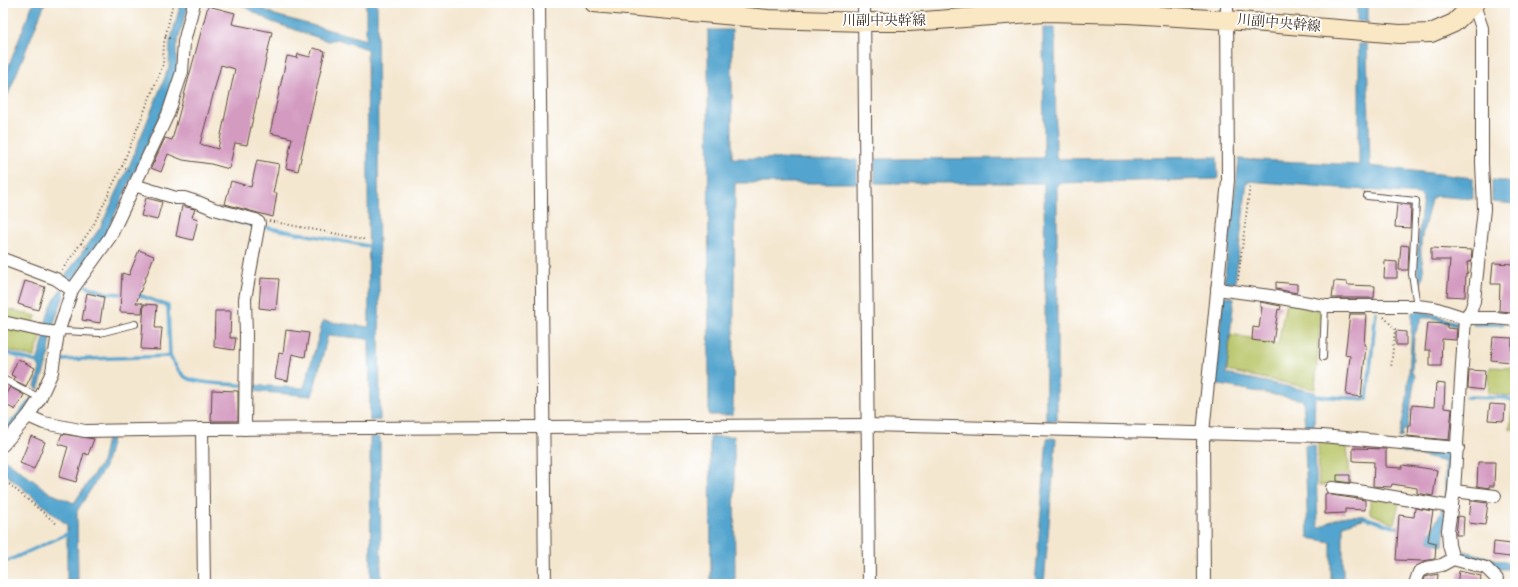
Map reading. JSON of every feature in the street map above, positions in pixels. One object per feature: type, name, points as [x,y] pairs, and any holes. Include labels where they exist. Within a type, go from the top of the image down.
[{"type":"street","points":[[3,445],[28,416],[40,398],[52,372],[64,285],[110,237],[168,114],[182,72],[184,42],[194,3]]},
{"type":"street","points":[[539,3],[545,584]]},
{"type":"street","name":"川副中央幹線","points":[[594,3],[768,19],[864,22],[910,22],[1045,12],[1128,14],[1227,12],[1400,34],[1431,33],[1454,24],[1474,4]]},
{"type":"street","points":[[864,3],[869,584]]},
{"type":"street","points":[[1453,559],[1449,545],[1446,506],[1454,492],[1458,448],[1465,318],[1474,301],[1484,209],[1482,163],[1482,28],[1474,4]]},
{"type":"street","points":[[1204,584],[1203,433],[1228,181],[1227,12]]},
{"type":"street","points":[[134,185],[176,198],[184,198],[214,209],[256,220],[259,223],[245,299],[245,429]]},
{"type":"street","points":[[3,259],[64,285]]},
{"type":"street","points":[[1217,288],[1325,306],[1417,306],[1434,308],[1465,318],[1515,320]]},
{"type":"street","points":[[3,322],[58,333]]},
{"type":"street","points":[[28,416],[44,422],[85,431],[868,425],[1322,436],[1458,448]]},
{"type":"street","points":[[202,429],[204,584]]},
{"type":"street","points":[[1332,488],[1446,506]]},
{"type":"street","points":[[1454,492],[1495,496]]},
{"type":"street","points":[[1415,584],[1419,572],[1427,568],[1442,566],[1453,559],[1486,568],[1497,579],[1496,584]]},
{"type":"lane","points":[[1367,196],[1416,201],[1412,274],[1417,306]]},
{"type":"lane","points":[[1323,357],[1325,306]]},
{"type":"lane","points":[[58,333],[65,331],[100,333],[135,324]]},
{"type":"lane","points":[[3,379],[40,398]]},
{"type":"path","points":[[64,285],[122,166],[163,65],[164,43],[173,3]]},
{"type":"path","points":[[1237,291],[1250,185]]},
{"type":"path","points":[[256,220],[265,220],[364,239]]},
{"type":"path","points":[[1383,306],[1384,317],[1395,329],[1391,368]]},
{"type":"path","points":[[3,479],[58,525]]},
{"type":"green space","points":[[3,293],[6,293],[4,308],[36,316],[33,325],[3,318]]},
{"type":"green space","points":[[1286,302],[1321,311],[1315,389],[1227,371],[1231,334],[1278,344]]},
{"type":"green space","points":[[3,327],[42,335],[34,357],[11,351],[3,346]]},
{"type":"green space","points":[[1490,367],[1515,368],[1515,397],[1488,393]]},
{"type":"green space","points":[[1512,403],[1515,404],[1515,429],[1510,429]]},
{"type":"green space","points":[[1318,442],[1347,447],[1351,485],[1319,485]]},
{"type":"green space","points":[[1370,496],[1399,503],[1394,524],[1370,513]]},
{"type":"water","points":[[33,3],[45,3],[3,107],[3,81]]},
{"type":"water","points":[[181,3],[189,3],[176,47],[177,73],[164,107],[105,236],[71,282],[65,276],[100,228],[130,164],[169,67],[170,42]]},
{"type":"water","points":[[238,3],[252,3],[275,15],[366,40],[366,3],[377,3],[380,420],[370,421],[369,339],[328,335],[312,396],[251,391],[252,385],[304,388],[323,321],[369,327],[367,49],[337,39],[328,41],[272,22]]},
{"type":"water","points":[[1357,3],[1368,3],[1368,22],[1357,21]]},
{"type":"water","points":[[1043,28],[1055,28],[1056,159],[1217,157],[1218,179],[1057,183],[1057,421],[1046,421],[1044,183],[875,183],[875,159],[1044,158]]},
{"type":"water","points":[[708,30],[732,30],[732,158],[857,160],[857,183],[735,183],[733,415],[709,415]]},
{"type":"water","points":[[1359,44],[1367,44],[1370,166],[1473,178],[1473,199],[1436,196],[1431,199],[1421,242],[1421,255],[1424,273],[1421,283],[1418,276],[1417,255],[1423,198],[1419,194],[1247,181],[1235,283],[1224,283],[1239,159],[1359,165]]},
{"type":"water","points":[[1492,180],[1515,182],[1515,204],[1492,202]]},
{"type":"water","points":[[61,289],[65,293],[52,328],[44,327],[51,306]]},
{"type":"water","points":[[1223,296],[1234,298],[1226,374],[1315,392],[1314,427],[1305,426],[1303,400],[1215,384]]},
{"type":"water","points":[[1419,311],[1430,313],[1458,323],[1458,325],[1455,326],[1433,318],[1422,318],[1414,336],[1412,372],[1415,376],[1407,430],[1403,430],[1402,437],[1399,438],[1407,399],[1412,312]]},
{"type":"water","points":[[45,335],[51,336],[48,359],[38,390],[35,387],[40,368],[37,362]]},
{"type":"water","points":[[734,436],[735,584],[711,584],[710,437]]},
{"type":"water","points":[[370,437],[380,437],[381,584],[371,584]]},
{"type":"water","points":[[107,439],[112,439],[105,467],[77,511],[78,584],[67,584],[67,525],[3,472],[3,458],[50,493],[74,503],[102,462]]},
{"type":"water","points":[[1047,439],[1056,439],[1044,584],[1035,584]]},
{"type":"water","points":[[1305,445],[1315,445],[1318,526],[1320,528],[1331,521],[1352,515],[1365,516],[1366,518],[1343,525],[1343,584],[1331,584],[1331,542],[1308,538]]},
{"type":"water","points":[[1397,448],[1447,453],[1451,458],[1443,546],[1394,527],[1397,526],[1431,532],[1445,503],[1445,462],[1395,450]]},
{"type":"water","points":[[1464,551],[1506,562],[1515,562],[1515,569],[1500,569],[1463,555]]},
{"type":"building","points":[[208,6],[235,13],[232,24],[272,32],[247,145],[235,143],[229,169],[211,164],[183,160],[168,154],[161,172],[151,168],[165,138],[172,140]],"holes":[[[221,65],[235,69],[218,149],[200,144]]]},
{"type":"building","points":[[313,48],[325,51],[298,171],[286,168],[292,138],[270,133],[287,56],[297,58],[298,54],[310,57]]},
{"type":"building","points":[[257,160],[279,164],[273,193],[277,193],[273,217],[225,204],[231,181],[251,187]]},
{"type":"building","points":[[146,198],[162,202],[157,220],[141,216]]},
{"type":"building","points":[[1397,204],[1411,205],[1410,228],[1395,227]]},
{"type":"building","points":[[182,206],[195,209],[192,217],[198,219],[193,240],[176,236]]},
{"type":"building","points":[[1401,245],[1409,246],[1408,270],[1399,270]]},
{"type":"building","points":[[1431,248],[1472,250],[1471,262],[1467,262],[1468,273],[1466,274],[1465,297],[1447,296],[1450,260],[1431,260]]},
{"type":"building","points":[[139,250],[154,256],[136,303],[143,303],[142,313],[120,312],[122,273],[129,275]]},
{"type":"building","points":[[1385,261],[1397,262],[1397,278],[1384,278]]},
{"type":"building","points":[[1493,263],[1515,264],[1515,312],[1499,311],[1500,284],[1491,284]]},
{"type":"building","points":[[261,278],[279,279],[276,310],[259,308]]},
{"type":"building","points":[[25,281],[45,287],[38,310],[18,304]]},
{"type":"building","points":[[1334,281],[1347,282],[1347,285],[1375,286],[1374,298],[1332,298]]},
{"type":"building","points":[[1276,282],[1297,284],[1297,293],[1276,289]]},
{"type":"building","points":[[87,293],[104,297],[100,323],[82,320]]},
{"type":"building","points":[[1260,302],[1281,306],[1280,310],[1278,309],[1273,343],[1252,340],[1253,327],[1259,328],[1262,307],[1260,307]]},
{"type":"building","points":[[144,304],[157,305],[155,328],[162,328],[160,350],[141,349]]},
{"type":"building","points":[[215,311],[231,311],[230,338],[236,338],[234,350],[214,347]]},
{"type":"building","points":[[1350,314],[1366,314],[1364,345],[1366,345],[1361,397],[1346,395],[1350,356],[1345,355]]},
{"type":"building","points":[[1428,323],[1447,324],[1447,328],[1457,329],[1456,340],[1442,339],[1441,366],[1430,366],[1430,350],[1425,350]]},
{"type":"building","points":[[286,330],[309,333],[305,357],[292,354],[288,381],[275,378],[279,353],[283,354]]},
{"type":"building","points":[[1396,331],[1406,332],[1406,345],[1396,345]]},
{"type":"building","points":[[1493,337],[1512,338],[1511,362],[1491,360]]},
{"type":"building","points":[[18,359],[35,368],[26,386],[14,380],[15,377],[11,375]]},
{"type":"building","points":[[1469,370],[1485,371],[1483,390],[1468,388]]},
{"type":"building","points":[[1436,383],[1445,384],[1444,408],[1452,409],[1449,440],[1407,436],[1408,425],[1411,425],[1412,405],[1434,407]]},
{"type":"building","points":[[10,387],[24,395],[15,410],[3,403],[3,399]]},
{"type":"building","points":[[212,390],[238,391],[238,421],[211,421]]},
{"type":"building","points":[[1490,404],[1505,405],[1504,421],[1488,420]]},
{"type":"building","points":[[62,434],[94,439],[88,455],[84,453],[76,482],[59,477],[68,447],[58,444]]},
{"type":"building","points":[[31,436],[45,442],[34,469],[20,463]]},
{"type":"building","points":[[1353,448],[1386,449],[1386,467],[1402,468],[1403,465],[1437,470],[1433,496],[1417,493],[1417,488],[1392,484],[1391,487],[1373,486],[1374,462],[1353,461]]},
{"type":"building","points":[[1478,462],[1495,462],[1494,486],[1489,486],[1489,488],[1477,486]]},
{"type":"building","points":[[1337,475],[1350,475],[1350,483],[1337,481]]},
{"type":"building","points":[[1327,493],[1331,495],[1365,500],[1365,510],[1345,509],[1345,513],[1325,514],[1325,494]]},
{"type":"building","points":[[1471,501],[1488,503],[1485,525],[1469,523]]},
{"type":"building","points":[[1415,508],[1433,511],[1428,541],[1436,543],[1435,559],[1423,561],[1396,560],[1399,515],[1414,517]]},
{"type":"building","points":[[1458,516],[1464,517],[1463,535],[1456,535]]},
{"type":"building","points":[[1494,542],[1512,544],[1510,557],[1493,555]]},
{"type":"building","points":[[1459,571],[1481,576],[1480,584],[1457,584]]},
{"type":"building","points":[[1438,574],[1437,584],[1423,584],[1425,577]]},
{"type":"waterway","points":[[216,216],[251,225]]},
{"type":"waterway","points":[[264,227],[368,246]]},
{"type":"waterway","points":[[86,286],[106,293],[124,294]]},
{"type":"waterway","points":[[134,295],[139,295],[168,306],[170,356],[178,370],[185,377],[196,381],[242,385]]},
{"type":"waterway","points":[[1314,396],[1367,399],[1376,312]]},
{"type":"waterway","points":[[1474,324],[1503,324]]},
{"type":"waterway","points":[[3,350],[10,354],[37,362]]},
{"type":"waterway","points":[[60,360],[170,356]]},
{"type":"waterway","points":[[1466,397],[1505,398],[1515,401]]},
{"type":"waterway","points":[[3,433],[31,400]]},
{"type":"waterway","points":[[1366,518],[1394,527]]},
{"type":"waterway","points":[[3,563],[67,534]]}]
